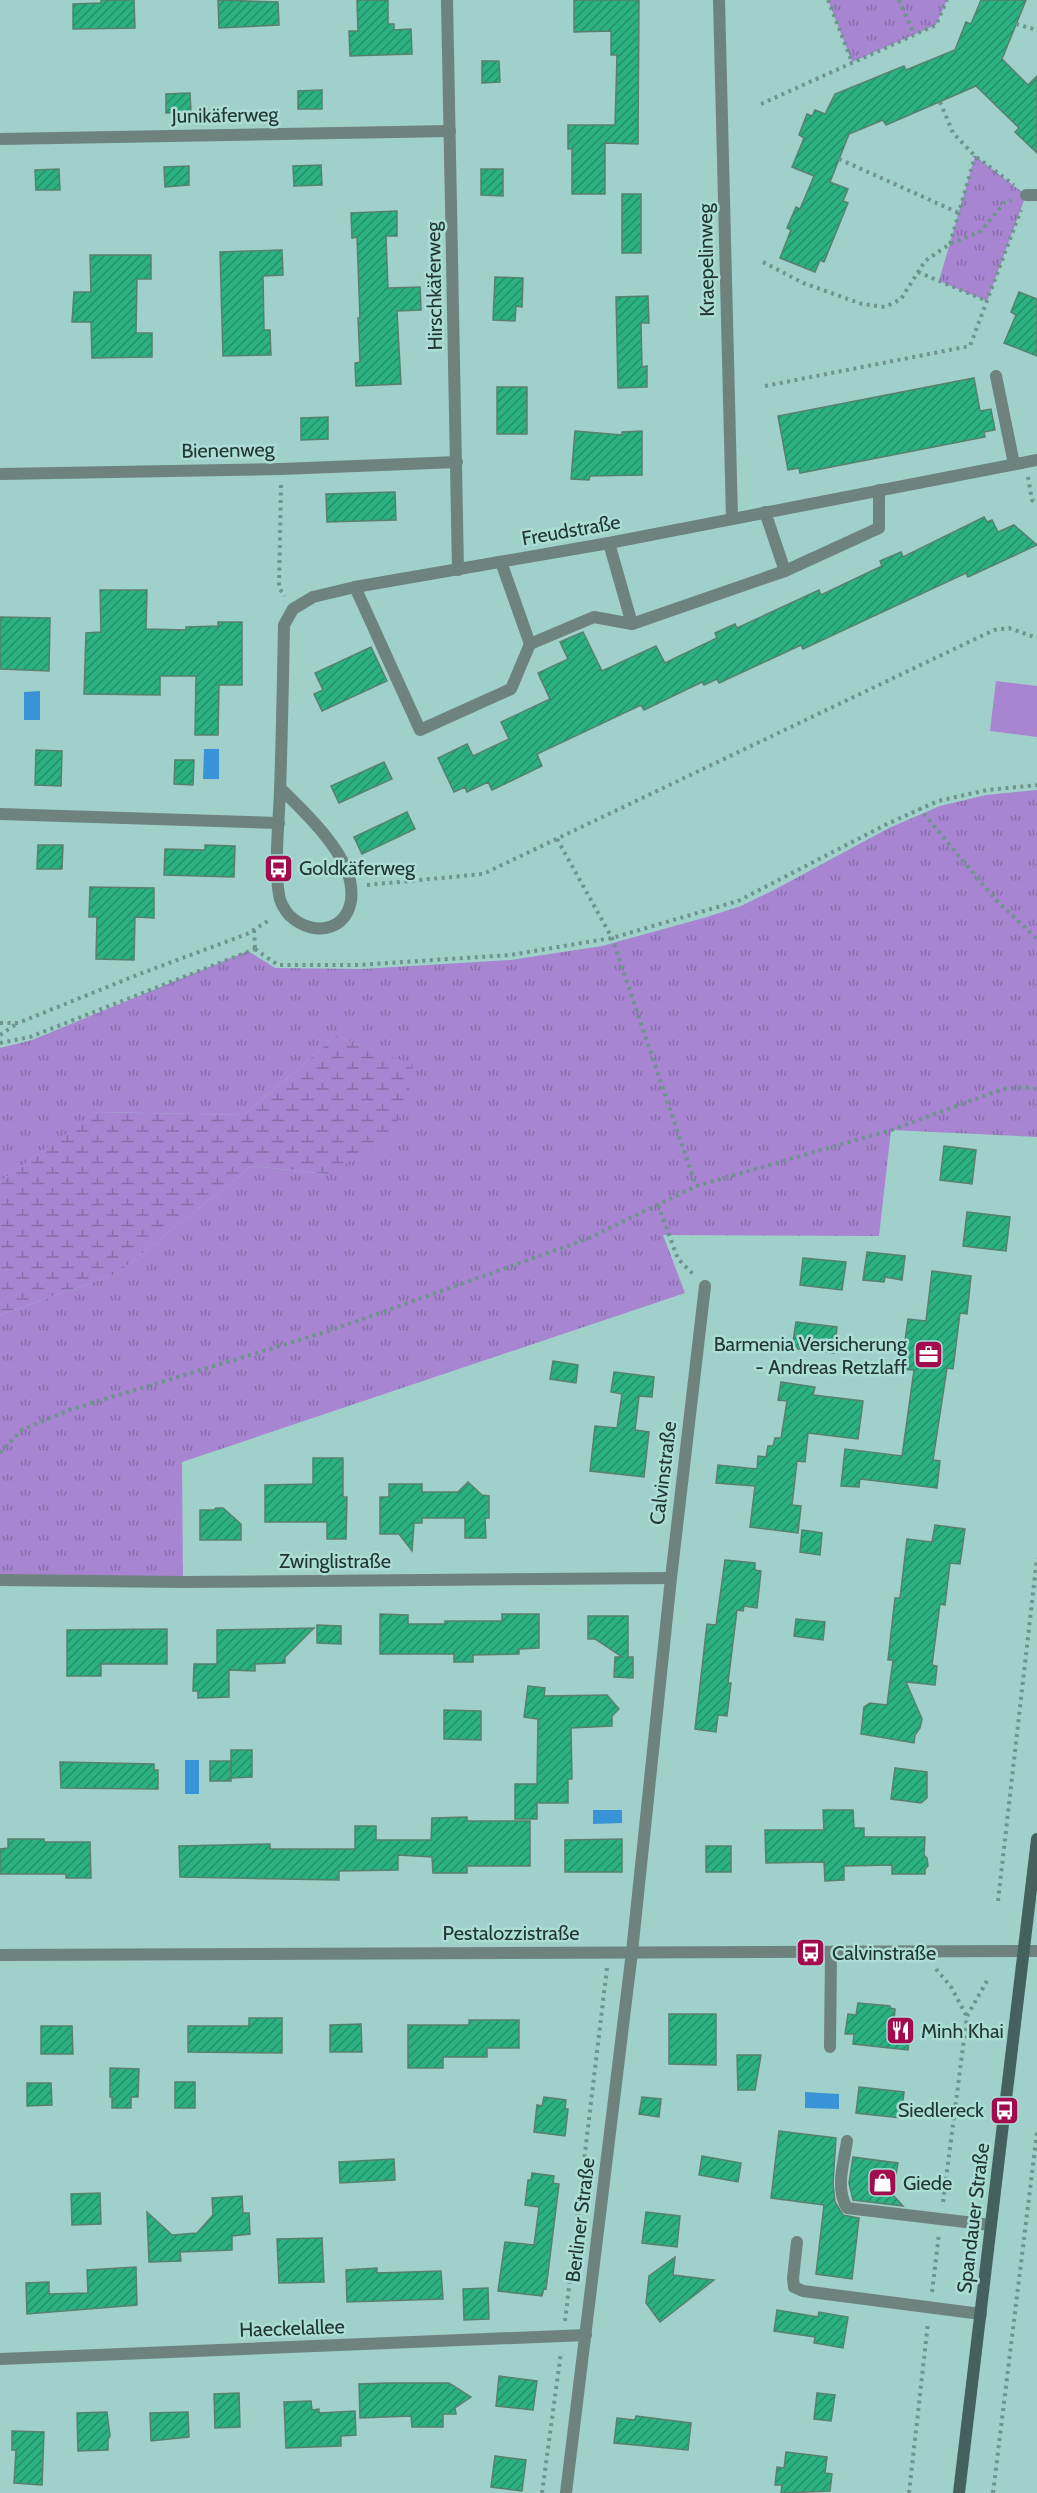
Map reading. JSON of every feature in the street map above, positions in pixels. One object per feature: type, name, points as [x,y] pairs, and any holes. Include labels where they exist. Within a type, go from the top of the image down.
[{"type":"main road","name":"Spandauer Straße","points":[[959,2493],[1037,1839]]},
{"type":"street","name":"Hirschkäferweg","points":[[447,0],[458,570]]},
{"type":"street","name":"Kraepelinweg","points":[[719,0],[732,519]]},
{"type":"street","name":"Junikäferweg","points":[[0,139],[450,131]]},
{"type":"street","points":[[996,376],[1025,462]]},
{"type":"street","name":"Bienenweg","points":[[0,474],[281,469],[457,462]]},
{"type":"street","name":"Freudstraße","points":[[293,609],[313,597],[355,587],[609,543],[1025,462]]},
{"type":"street","points":[[530,644],[594,617],[632,624],[785,570],[879,528],[879,490]]},
{"type":"street","points":[[765,512],[785,570]]},
{"type":"street","points":[[609,543],[632,624]]},
{"type":"street","points":[[355,587],[420,730],[511,689],[530,644],[501,562]]},
{"type":"street","points":[[280,789],[308,814],[330,843],[351,886],[350,911],[341,921],[328,928],[315,929],[300,925],[284,910],[279,895],[279,823],[284,625],[293,609]]},
{"type":"street","points":[[0,814],[279,823]]},
{"type":"street","name":"Calvinstraße","points":[[632,1952],[671,1578],[705,1286]]},
{"type":"street","name":"Zwinglistraße","points":[[0,1580],[183,1582],[671,1578]]},
{"type":"street","name":"Pestalozzistraße","points":[[0,1955],[1037,1951]]},
{"type":"street","name":"Berliner Straße","points":[[566,2493],[632,1952]]},
{"type":"street","points":[[830,2047],[831,1953]]},
{"type":"street","points":[[847,2141],[840,2188],[847,2208],[991,2226]]},
{"type":"street","points":[[797,2242],[794,2287],[803,2291],[981,2314]]},
{"type":"street","name":"Haeckelallee","points":[[0,2359],[586,2335]]},
{"type":"path","points":[[828,0],[852,62]]},
{"type":"path","points":[[898,0],[914,34]]},
{"type":"path","points":[[760,104],[936,25],[947,0]]},
{"type":"path","points":[[1016,24],[1037,30]]},
{"type":"path","points":[[940,102],[953,133],[975,156],[1031,195]]},
{"type":"path","points":[[950,244],[975,156]]},
{"type":"path","points":[[839,159],[959,213]]},
{"type":"path","points":[[763,262],[802,283],[862,304],[885,307],[901,299],[925,261],[950,244],[981,231],[1004,203],[1031,195]]},
{"type":"path","points":[[765,386],[970,346],[1031,195]]},
{"type":"path","points":[[918,272],[987,301]]},
{"type":"path","points":[[1025,462],[1032,500],[1037,504]]},
{"type":"path","points":[[281,469],[279,588],[293,609]]},
{"type":"path","points":[[351,886],[483,874],[994,630],[1009,628],[1037,638]]},
{"type":"path","points":[[255,949],[278,965],[359,965],[510,955],[612,938],[738,901],[919,808],[938,801],[987,790],[1037,785]]},
{"type":"path","points":[[919,808],[995,899],[1037,939]]},
{"type":"path","points":[[557,839],[612,938],[696,1186]]},
{"type":"path","points":[[0,1035],[18,1023],[254,930],[284,910]]},
{"type":"path","points":[[254,930],[255,949]]},
{"type":"path","points":[[0,1043],[30,1037],[255,949]]},
{"type":"path","points":[[0,1023],[18,1023]]},
{"type":"path","points":[[0,1454],[22,1430],[69,1410],[329,1331],[587,1239],[696,1186],[891,1130],[1003,1089],[1025,1087],[1037,1089]]},
{"type":"path","points":[[658,1204],[678,1259],[705,1286]]},
{"type":"path","points":[[998,1901],[1037,1558]]},
{"type":"path","points":[[542,2493],[609,1952]]},
{"type":"path","points":[[927,1965],[936,1969],[951,1987],[967,2016]]},
{"type":"path","points":[[993,2493],[1037,2132]]},
{"type":"green space","points":[[828,0],[947,0],[936,25],[852,62]]},
{"type":"green space","points":[[975,156],[1026,195],[987,301],[939,281]]},
{"type":"green space","points":[[996,681],[1037,686],[1037,737],[990,731]]},
{"type":"green space","points":[[1037,790],[1037,1137],[891,1130],[879,1236],[663,1235],[685,1293],[182,1462],[183,1582],[0,1580],[0,1315],[116,1274],[252,1166],[327,1174],[413,1066],[336,1036],[244,1115],[96,1112],[0,1182],[0,1048],[32,1040],[248,951],[275,968],[362,969],[511,960],[602,946],[741,906],[889,828],[940,806],[986,795]]},
{"type":"green space","points":[[336,1036],[413,1065],[408,1099],[389,1140],[327,1174],[252,1166],[116,1274],[0,1315],[0,1182],[95,1112],[244,1115]]},
{"type":"water","points":[[40,691],[40,720],[24,720],[24,692]]},
{"type":"water","points":[[204,749],[219,749],[219,779],[203,779]]},
{"type":"water","points":[[185,1760],[199,1760],[199,1794],[185,1794]]},
{"type":"water","points":[[593,1810],[622,1810],[622,1823],[593,1824]]},
{"type":"water","points":[[805,2092],[839,2094],[839,2109],[805,2108]]},
{"type":"building","points":[[101,0],[134,0],[135,28],[73,29],[73,4],[101,3]]},
{"type":"building","points":[[218,0],[278,2],[279,25],[219,28]]},
{"type":"building","points":[[357,0],[388,0],[388,24],[394,24],[394,30],[411,29],[412,54],[350,56],[349,31],[358,31]]},
{"type":"building","points":[[574,0],[639,0],[638,144],[605,143],[605,194],[572,194],[572,149],[568,149],[568,125],[615,125],[617,55],[611,55],[611,31],[574,32]]},
{"type":"building","points":[[981,0],[1026,0],[1002,59],[1028,85],[1037,76],[1037,153],[1015,132],[1019,128],[976,86],[886,125],[883,120],[849,134],[830,182],[848,189],[843,201],[848,203],[824,262],[820,260],[815,272],[780,258],[791,230],[787,228],[796,207],[800,209],[814,176],[792,167],[804,138],[799,135],[807,114],[812,116],[815,110],[825,114],[835,94],[904,66],[906,70],[955,50],[966,22],[971,24]]},
{"type":"building","points":[[482,61],[499,61],[500,82],[482,83]]},
{"type":"building","points":[[322,90],[322,109],[298,109],[298,91]]},
{"type":"building","points":[[190,93],[191,112],[166,113],[166,94]]},
{"type":"building","points":[[321,165],[322,185],[294,186],[293,166]]},
{"type":"building","points":[[189,166],[189,185],[165,187],[164,167]]},
{"type":"building","points":[[59,169],[60,190],[36,190],[35,170]]},
{"type":"building","points":[[481,169],[503,169],[503,196],[481,195]]},
{"type":"building","points":[[622,194],[641,194],[641,253],[622,253]]},
{"type":"building","points":[[397,211],[397,236],[386,236],[388,288],[420,287],[421,310],[397,311],[401,384],[356,386],[355,363],[360,362],[358,318],[360,318],[357,237],[352,238],[351,213]]},
{"type":"building","points":[[282,250],[283,275],[263,276],[264,330],[270,330],[271,355],[223,356],[220,252]]},
{"type":"building","points":[[90,255],[151,255],[151,279],[137,279],[136,333],[152,333],[152,357],[92,358],[91,322],[72,322],[74,292],[91,292]]},
{"type":"building","points":[[495,277],[523,278],[522,307],[516,306],[515,321],[493,320]]},
{"type":"building","points":[[1019,292],[1037,299],[1037,356],[1004,343],[1016,315],[1011,312]]},
{"type":"building","points":[[648,296],[649,323],[641,323],[642,367],[647,366],[647,387],[618,388],[616,297]]},
{"type":"building","points":[[974,378],[980,411],[991,409],[995,430],[984,432],[985,437],[800,473],[799,468],[788,470],[778,416]]},
{"type":"building","points":[[497,387],[527,387],[527,434],[497,434]]},
{"type":"building","points":[[328,417],[328,439],[301,440],[301,418]]},
{"type":"building","points":[[575,431],[622,435],[622,432],[642,431],[642,475],[590,476],[589,480],[571,479]]},
{"type":"building","points":[[395,492],[396,520],[327,522],[326,494]]},
{"type":"building","points":[[984,517],[987,522],[992,520],[998,532],[1014,525],[1037,545],[968,577],[966,573],[803,649],[801,645],[719,683],[717,679],[704,685],[702,682],[644,710],[641,705],[537,754],[542,766],[492,790],[488,782],[467,792],[465,787],[454,792],[438,758],[467,744],[473,756],[509,739],[501,722],[550,699],[538,673],[568,659],[560,642],[583,632],[602,671],[656,646],[665,663],[717,638],[715,633],[735,624],[737,628],[819,590],[821,595],[882,566],[880,561],[901,552],[903,557]]},
{"type":"building","points":[[100,590],[147,590],[146,629],[186,630],[186,627],[218,626],[218,622],[242,622],[242,685],[219,685],[218,735],[195,735],[196,676],[160,676],[160,695],[84,694],[86,633],[101,632]]},
{"type":"building","points":[[0,617],[50,618],[49,671],[0,669]]},
{"type":"building","points":[[371,647],[387,681],[322,711],[314,694],[323,690],[315,673]]},
{"type":"building","points":[[36,750],[62,751],[61,786],[35,785]]},
{"type":"building","points":[[175,760],[194,760],[193,785],[174,784]]},
{"type":"building","points":[[384,762],[392,779],[339,803],[331,786]]},
{"type":"building","points":[[407,812],[415,829],[362,854],[354,837]]},
{"type":"building","points":[[38,845],[63,845],[62,869],[37,869]]},
{"type":"building","points":[[205,845],[235,846],[234,877],[164,875],[165,849],[205,850]]},
{"type":"building","points":[[90,887],[154,888],[154,918],[135,917],[134,960],[96,959],[97,917],[89,917]]},
{"type":"building","points":[[944,1146],[976,1150],[972,1184],[940,1180]]},
{"type":"building","points":[[967,1212],[1010,1217],[1006,1251],[963,1246]]},
{"type":"building","points":[[867,1252],[905,1256],[902,1280],[885,1277],[884,1282],[863,1280]]},
{"type":"building","points":[[803,1258],[846,1262],[842,1290],[800,1285]]},
{"type":"building","points":[[932,1271],[971,1276],[967,1314],[960,1313],[953,1369],[947,1368],[933,1460],[940,1461],[937,1488],[860,1479],[859,1487],[841,1486],[845,1449],[902,1456],[914,1370],[901,1369],[908,1319],[926,1321]]},
{"type":"building","points":[[796,1322],[837,1327],[834,1353],[792,1348]]},
{"type":"building","points":[[553,1361],[578,1365],[576,1383],[550,1379]]},
{"type":"building","points":[[614,1372],[654,1377],[652,1397],[639,1396],[635,1430],[649,1432],[644,1477],[590,1471],[595,1426],[617,1428],[622,1394],[611,1392]]},
{"type":"building","points":[[781,1382],[815,1387],[813,1395],[863,1401],[858,1439],[808,1433],[805,1462],[797,1461],[792,1505],[801,1506],[798,1533],[750,1527],[755,1486],[716,1483],[718,1465],[757,1469],[758,1456],[766,1457],[768,1446],[773,1446],[775,1438],[781,1438],[787,1401],[778,1400]]},
{"type":"building","points":[[313,1458],[343,1458],[343,1497],[347,1497],[346,1539],[327,1539],[327,1522],[265,1522],[265,1485],[313,1484]]},
{"type":"building","points":[[468,1482],[482,1495],[489,1496],[489,1518],[485,1518],[486,1538],[465,1538],[465,1518],[422,1518],[422,1523],[414,1523],[412,1551],[399,1534],[380,1534],[380,1497],[389,1497],[389,1484],[422,1484],[422,1492],[458,1492]]},
{"type":"building","points":[[223,1508],[241,1524],[241,1540],[200,1540],[200,1510]]},
{"type":"building","points":[[935,1525],[965,1529],[960,1564],[950,1563],[945,1605],[940,1604],[932,1665],[937,1666],[935,1685],[906,1682],[922,1719],[920,1728],[915,1735],[914,1743],[861,1734],[864,1707],[870,1703],[887,1705],[893,1660],[888,1660],[895,1598],[900,1598],[907,1539],[932,1542]]},
{"type":"building","points":[[802,1530],[822,1533],[820,1555],[800,1552]]},
{"type":"building","points":[[725,1560],[755,1563],[755,1570],[761,1571],[757,1608],[744,1606],[743,1611],[737,1610],[728,1683],[731,1683],[727,1716],[718,1715],[716,1732],[695,1729],[707,1624],[716,1625]]},
{"type":"building","points":[[380,1614],[408,1615],[408,1624],[445,1624],[445,1621],[502,1621],[502,1614],[539,1614],[539,1648],[519,1649],[519,1654],[473,1655],[473,1662],[454,1662],[454,1654],[380,1654]]},
{"type":"building","points":[[588,1616],[628,1616],[628,1657],[633,1657],[633,1678],[614,1677],[615,1657],[622,1657],[595,1639],[588,1639]]},
{"type":"building","points":[[796,1619],[825,1622],[823,1640],[794,1636]]},
{"type":"building","points":[[317,1625],[341,1626],[341,1644],[317,1643]]},
{"type":"building","points":[[314,1628],[285,1657],[285,1663],[255,1664],[255,1671],[229,1670],[229,1697],[198,1698],[198,1691],[193,1691],[194,1664],[217,1664],[217,1630]]},
{"type":"building","points":[[167,1629],[167,1664],[101,1664],[101,1676],[67,1676],[67,1630]]},
{"type":"building","points":[[528,1686],[545,1688],[544,1696],[607,1695],[619,1709],[612,1716],[612,1726],[571,1728],[572,1779],[568,1779],[568,1803],[537,1803],[537,1819],[515,1819],[515,1784],[537,1784],[538,1719],[524,1717]]},
{"type":"building","points":[[444,1710],[481,1711],[481,1740],[444,1739]]},
{"type":"building","points":[[231,1750],[252,1750],[252,1777],[231,1778]]},
{"type":"building","points":[[210,1761],[231,1761],[231,1781],[210,1781]]},
{"type":"building","points":[[60,1762],[154,1764],[154,1770],[158,1770],[158,1789],[61,1788]]},
{"type":"building","points":[[895,1768],[927,1772],[927,1798],[921,1803],[891,1799]]},
{"type":"building","points":[[823,1810],[853,1810],[854,1828],[864,1828],[864,1837],[925,1837],[924,1855],[928,1866],[925,1874],[892,1874],[892,1865],[844,1866],[844,1880],[825,1881],[824,1862],[766,1863],[765,1830],[824,1830]]},
{"type":"building","points":[[467,1817],[467,1821],[530,1821],[530,1866],[467,1866],[467,1873],[433,1873],[432,1857],[398,1855],[398,1870],[339,1871],[339,1880],[180,1877],[179,1846],[270,1844],[270,1849],[355,1849],[355,1826],[376,1826],[376,1840],[431,1840],[432,1818]]},
{"type":"building","points":[[8,1839],[90,1842],[91,1878],[66,1878],[66,1874],[0,1874],[0,1849],[8,1848]]},
{"type":"building","points":[[622,1839],[622,1872],[565,1872],[565,1840]]},
{"type":"building","points":[[706,1846],[731,1846],[731,1872],[706,1872]]},
{"type":"building","points":[[858,2003],[890,2006],[895,2009],[894,2022],[911,2024],[908,2050],[853,2044],[854,2034],[845,2034],[848,2014],[856,2015]]},
{"type":"building","points":[[669,2014],[716,2014],[716,2065],[669,2064]]},
{"type":"building","points":[[249,2018],[282,2018],[282,2053],[188,2052],[188,2026],[249,2026]]},
{"type":"building","points":[[469,2020],[519,2020],[519,2048],[487,2048],[487,2057],[443,2057],[443,2068],[408,2068],[408,2025],[469,2025]]},
{"type":"building","points":[[361,2024],[362,2052],[330,2052],[330,2025]]},
{"type":"building","points":[[41,2026],[72,2026],[73,2054],[41,2054]]},
{"type":"building","points":[[737,2055],[761,2055],[755,2090],[738,2090]]},
{"type":"building","points":[[110,2068],[139,2069],[138,2097],[131,2097],[131,2108],[112,2108]]},
{"type":"building","points":[[175,2082],[195,2082],[195,2108],[175,2108]]},
{"type":"building","points":[[27,2083],[51,2083],[52,2105],[27,2106]]},
{"type":"building","points":[[859,2087],[904,2092],[901,2118],[856,2113]]},
{"type":"building","points":[[544,2097],[566,2100],[565,2109],[568,2109],[565,2136],[534,2132],[537,2105],[542,2106]]},
{"type":"building","points":[[642,2097],[661,2099],[659,2117],[639,2114]]},
{"type":"building","points":[[779,2131],[836,2138],[833,2183],[835,2202],[843,2215],[859,2218],[852,2279],[816,2274],[824,2205],[771,2198]]},
{"type":"building","points":[[702,2156],[741,2163],[738,2182],[699,2175]]},
{"type":"building","points":[[853,2157],[898,2163],[896,2175],[885,2186],[903,2206],[853,2200],[849,2183]]},
{"type":"building","points":[[394,2159],[395,2180],[340,2183],[339,2162]]},
{"type":"building","points":[[532,2173],[554,2176],[553,2183],[559,2184],[546,2289],[544,2288],[542,2296],[498,2291],[505,2242],[534,2245],[539,2207],[525,2205],[528,2180],[531,2180]]},
{"type":"building","points":[[100,2193],[101,2224],[72,2225],[71,2194]]},
{"type":"building","points":[[242,2196],[243,2213],[249,2213],[250,2234],[232,2236],[232,2250],[180,2252],[181,2261],[149,2262],[147,2212],[172,2235],[197,2233],[213,2215],[212,2198]]},
{"type":"building","points":[[646,2212],[680,2216],[677,2247],[642,2243]]},
{"type":"building","points":[[322,2238],[324,2282],[279,2283],[277,2239]]},
{"type":"building","points":[[675,2257],[673,2275],[714,2280],[660,2322],[646,2303],[649,2276]]},
{"type":"building","points":[[136,2267],[137,2305],[27,2314],[26,2283],[49,2282],[49,2294],[88,2293],[87,2270]]},
{"type":"building","points":[[377,2268],[377,2273],[441,2271],[443,2299],[347,2302],[346,2270]]},
{"type":"building","points":[[488,2288],[489,2319],[464,2320],[463,2289]]},
{"type":"building","points":[[777,2310],[818,2317],[819,2312],[848,2317],[843,2348],[814,2343],[815,2337],[774,2331]]},
{"type":"building","points":[[499,2376],[537,2381],[533,2410],[496,2406]]},
{"type":"building","points":[[449,2383],[471,2397],[455,2408],[456,2414],[443,2414],[443,2427],[412,2427],[411,2416],[360,2418],[359,2384]]},
{"type":"building","points":[[239,2393],[240,2427],[215,2428],[214,2394]]},
{"type":"building","points":[[817,2393],[835,2395],[831,2421],[814,2419]]},
{"type":"building","points":[[311,2401],[312,2410],[319,2409],[319,2413],[355,2411],[356,2435],[341,2436],[341,2446],[286,2448],[284,2402]]},
{"type":"building","points":[[107,2412],[110,2436],[108,2450],[78,2451],[77,2413]]},
{"type":"building","points":[[188,2412],[189,2437],[151,2441],[150,2413]]},
{"type":"building","points":[[636,2416],[691,2423],[688,2450],[614,2443],[617,2418],[635,2420]]},
{"type":"building","points":[[12,2431],[44,2432],[42,2485],[14,2483],[16,2450],[12,2450]]},
{"type":"building","points":[[786,2452],[827,2457],[825,2473],[832,2474],[830,2491],[781,2493],[782,2485],[775,2485],[777,2467],[784,2468]]},
{"type":"building","points":[[495,2456],[526,2460],[522,2491],[491,2487]]},
{"type":"place","name":"Goldkäferweg","points":[[278,868]]},
{"type":"place","name":"Barmenia Versicherung - Andreas Retzlaff","points":[[928,1355]]},
{"type":"place","name":"Calvinstraße","points":[[811,1953]]},
{"type":"place","name":"Minh Khai","points":[[900,2031]]},
{"type":"place","name":"Siedlereck","points":[[1005,2110]]},
{"type":"place","name":"Giede","points":[[882,2183]]}]
